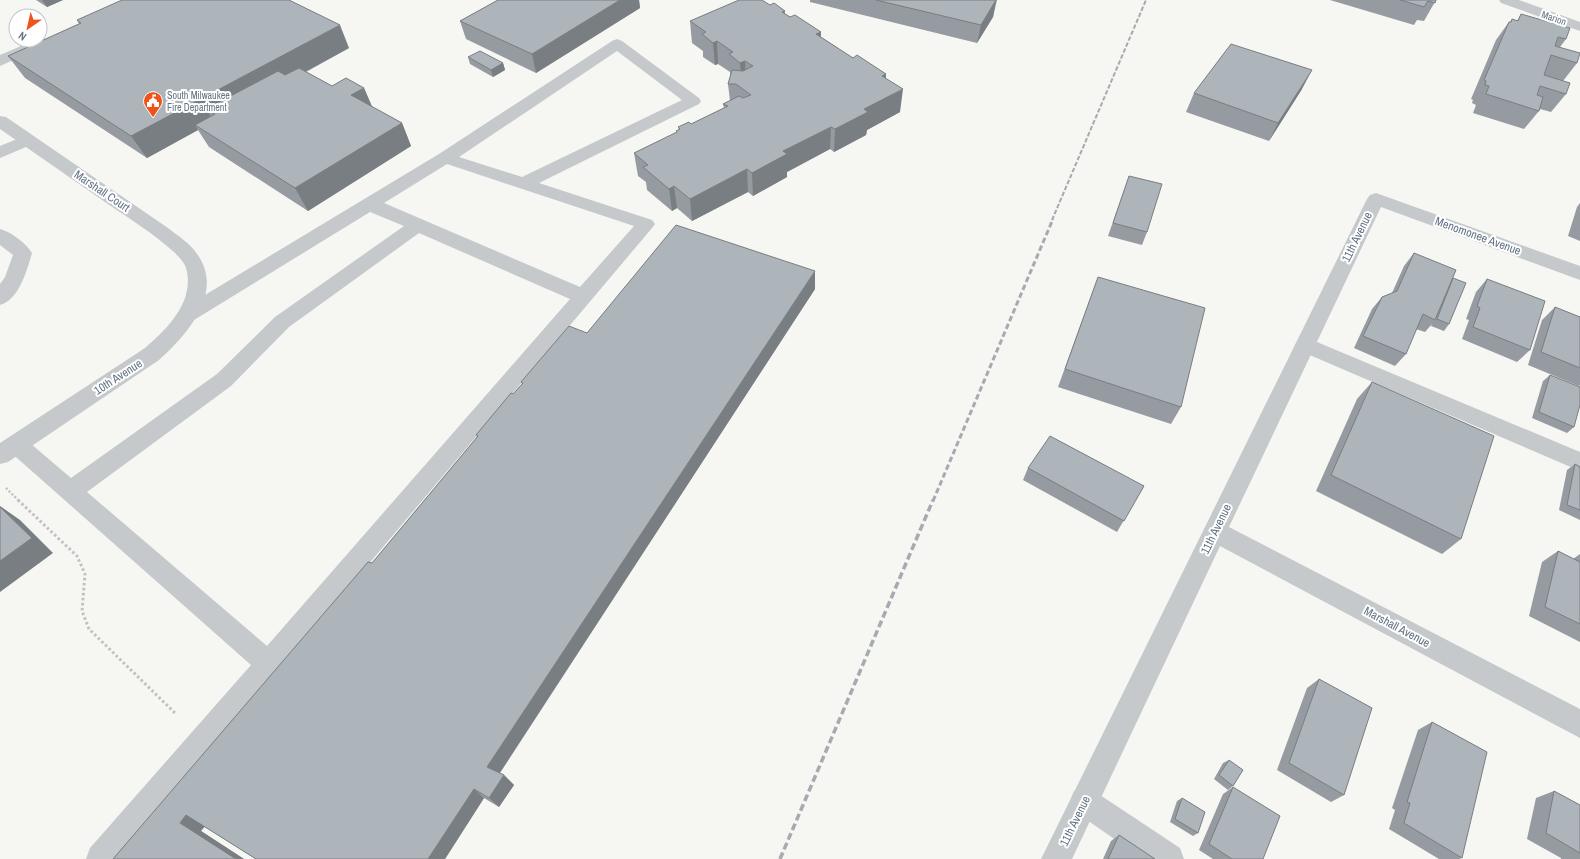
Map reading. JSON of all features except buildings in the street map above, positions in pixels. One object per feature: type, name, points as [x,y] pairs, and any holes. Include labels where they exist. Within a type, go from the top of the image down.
[{"type":"street","name":"Marion","points":[[1506,0],[1580,27]]},
{"type":"street","points":[[0,61],[50,38]]},
{"type":"street","points":[[187,315],[445,158],[617,44],[692,101],[522,184]]},
{"type":"street","name":"Marshall Court","points":[[0,121],[161,232],[185,252],[197,270]]},
{"type":"street","points":[[0,153],[27,140]]},
{"type":"street","points":[[101,859],[646,224],[445,158]]},
{"type":"street","name":"Menomonee Avenue","points":[[1376,199],[1580,273]]},
{"type":"street","name":"11th Avenue","points":[[1056,859],[1376,199]]},
{"type":"street","points":[[369,204],[584,297]]},
{"type":"street","points":[[70,491],[224,380],[282,322],[418,225]]},
{"type":"street","points":[[0,235],[23,253],[14,279],[0,298]]},
{"type":"street","name":"10th Avenue","points":[[8,449],[152,354],[174,335],[187,315],[197,295],[197,270]]},
{"type":"street","points":[[1305,345],[1580,462]]},
{"type":"street","points":[[8,449],[70,491],[269,664]]},
{"type":"street","name":"Marshall Avenue","points":[[1215,531],[1580,724]]},
{"type":"street","points":[[1084,801],[1169,859]]},
{"type":"path","points":[[6,488],[77,556],[85,574],[82,611],[89,629],[176,714]]},
{"type":"railway","points":[[1052,220],[1146,0]]},
{"type":"railway","points":[[933,501],[1053,219]]},
{"type":"railway","points":[[780,859],[933,500]]},
{"type":"place","name":"South Milwaukee Fire Department","points":[[153,118]]}]
